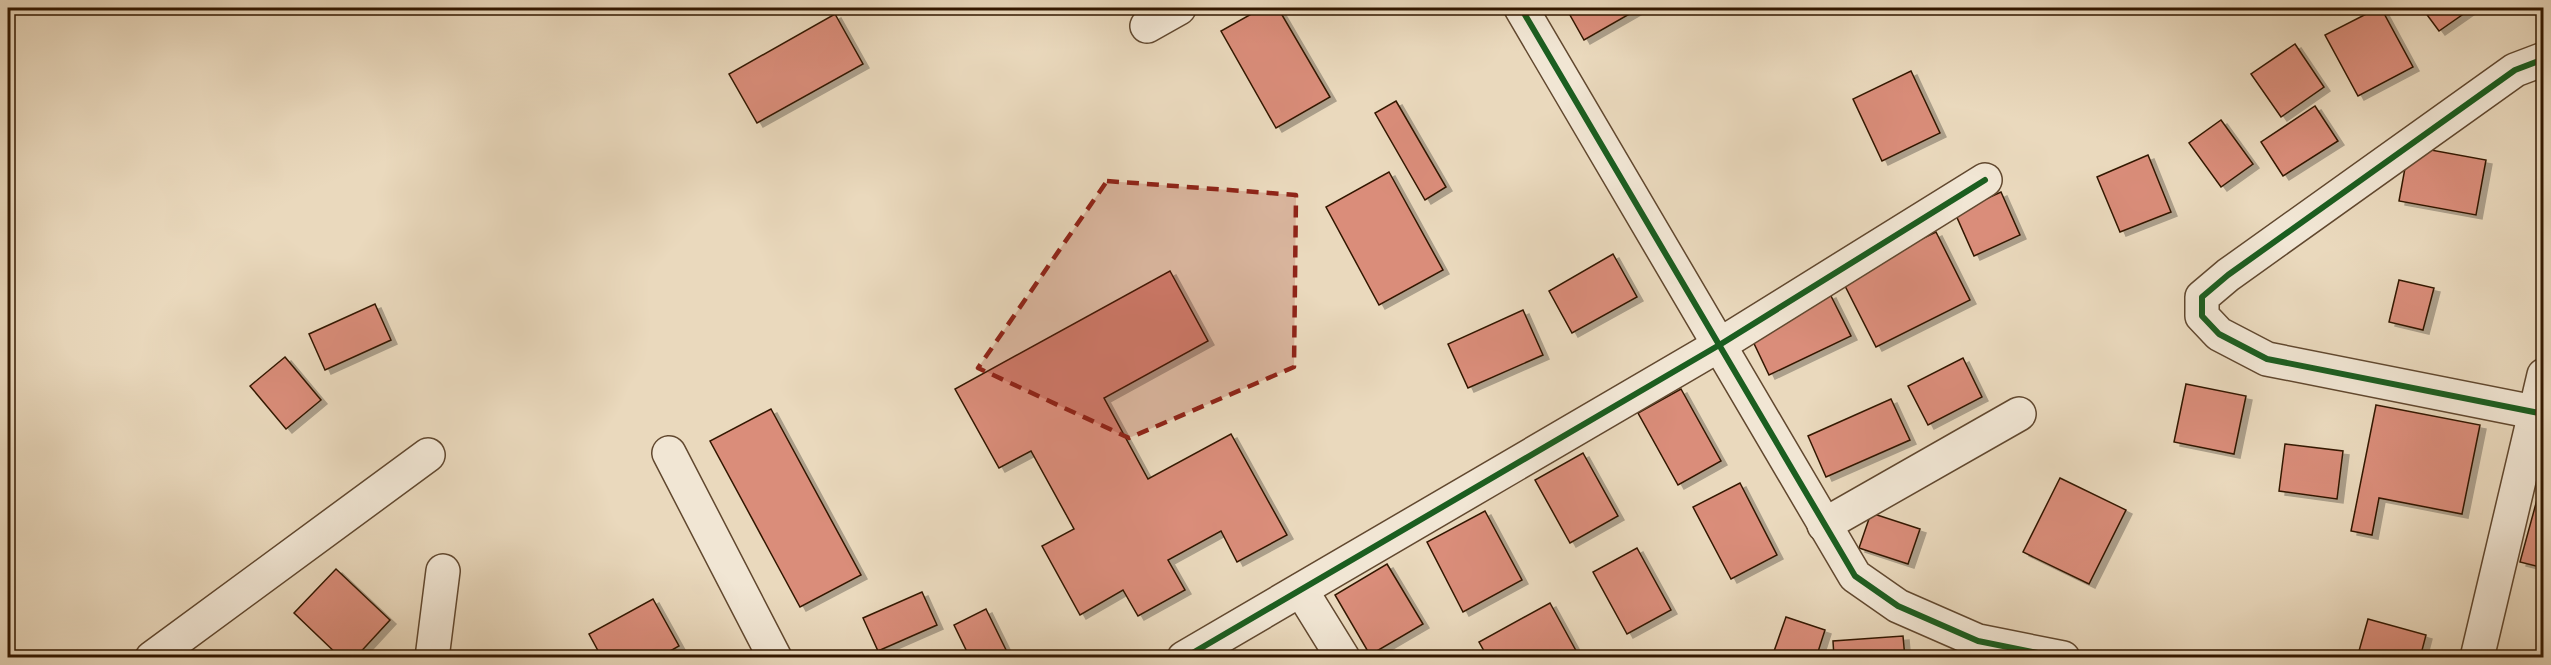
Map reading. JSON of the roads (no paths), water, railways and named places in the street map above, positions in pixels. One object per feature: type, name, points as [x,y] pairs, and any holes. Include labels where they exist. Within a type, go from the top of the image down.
[{"type":"street","points":[[1147,26],[1179,8]]},
{"type":"street","points":[[1521,8],[1721,344],[1855,576],[1898,606],[1976,649],[2063,657]]},
{"type":"street","points":[[2540,413],[2267,359],[2219,334],[2202,316],[2202,297],[2237,268],[2515,70],[2544,58]]},
{"type":"street","points":[[1184,657],[1721,344],[1985,180]]},
{"type":"street","points":[[2477,657],[2540,413],[2544,375]]},
{"type":"street","points":[[1824,525],[2019,414]]},
{"type":"street","points":[[669,453],[775,657]]},
{"type":"street","points":[[152,657],[428,455]]},
{"type":"street","points":[[432,657],[443,571]]},
{"type":"street","points":[[1301,590],[1343,657]]}]
